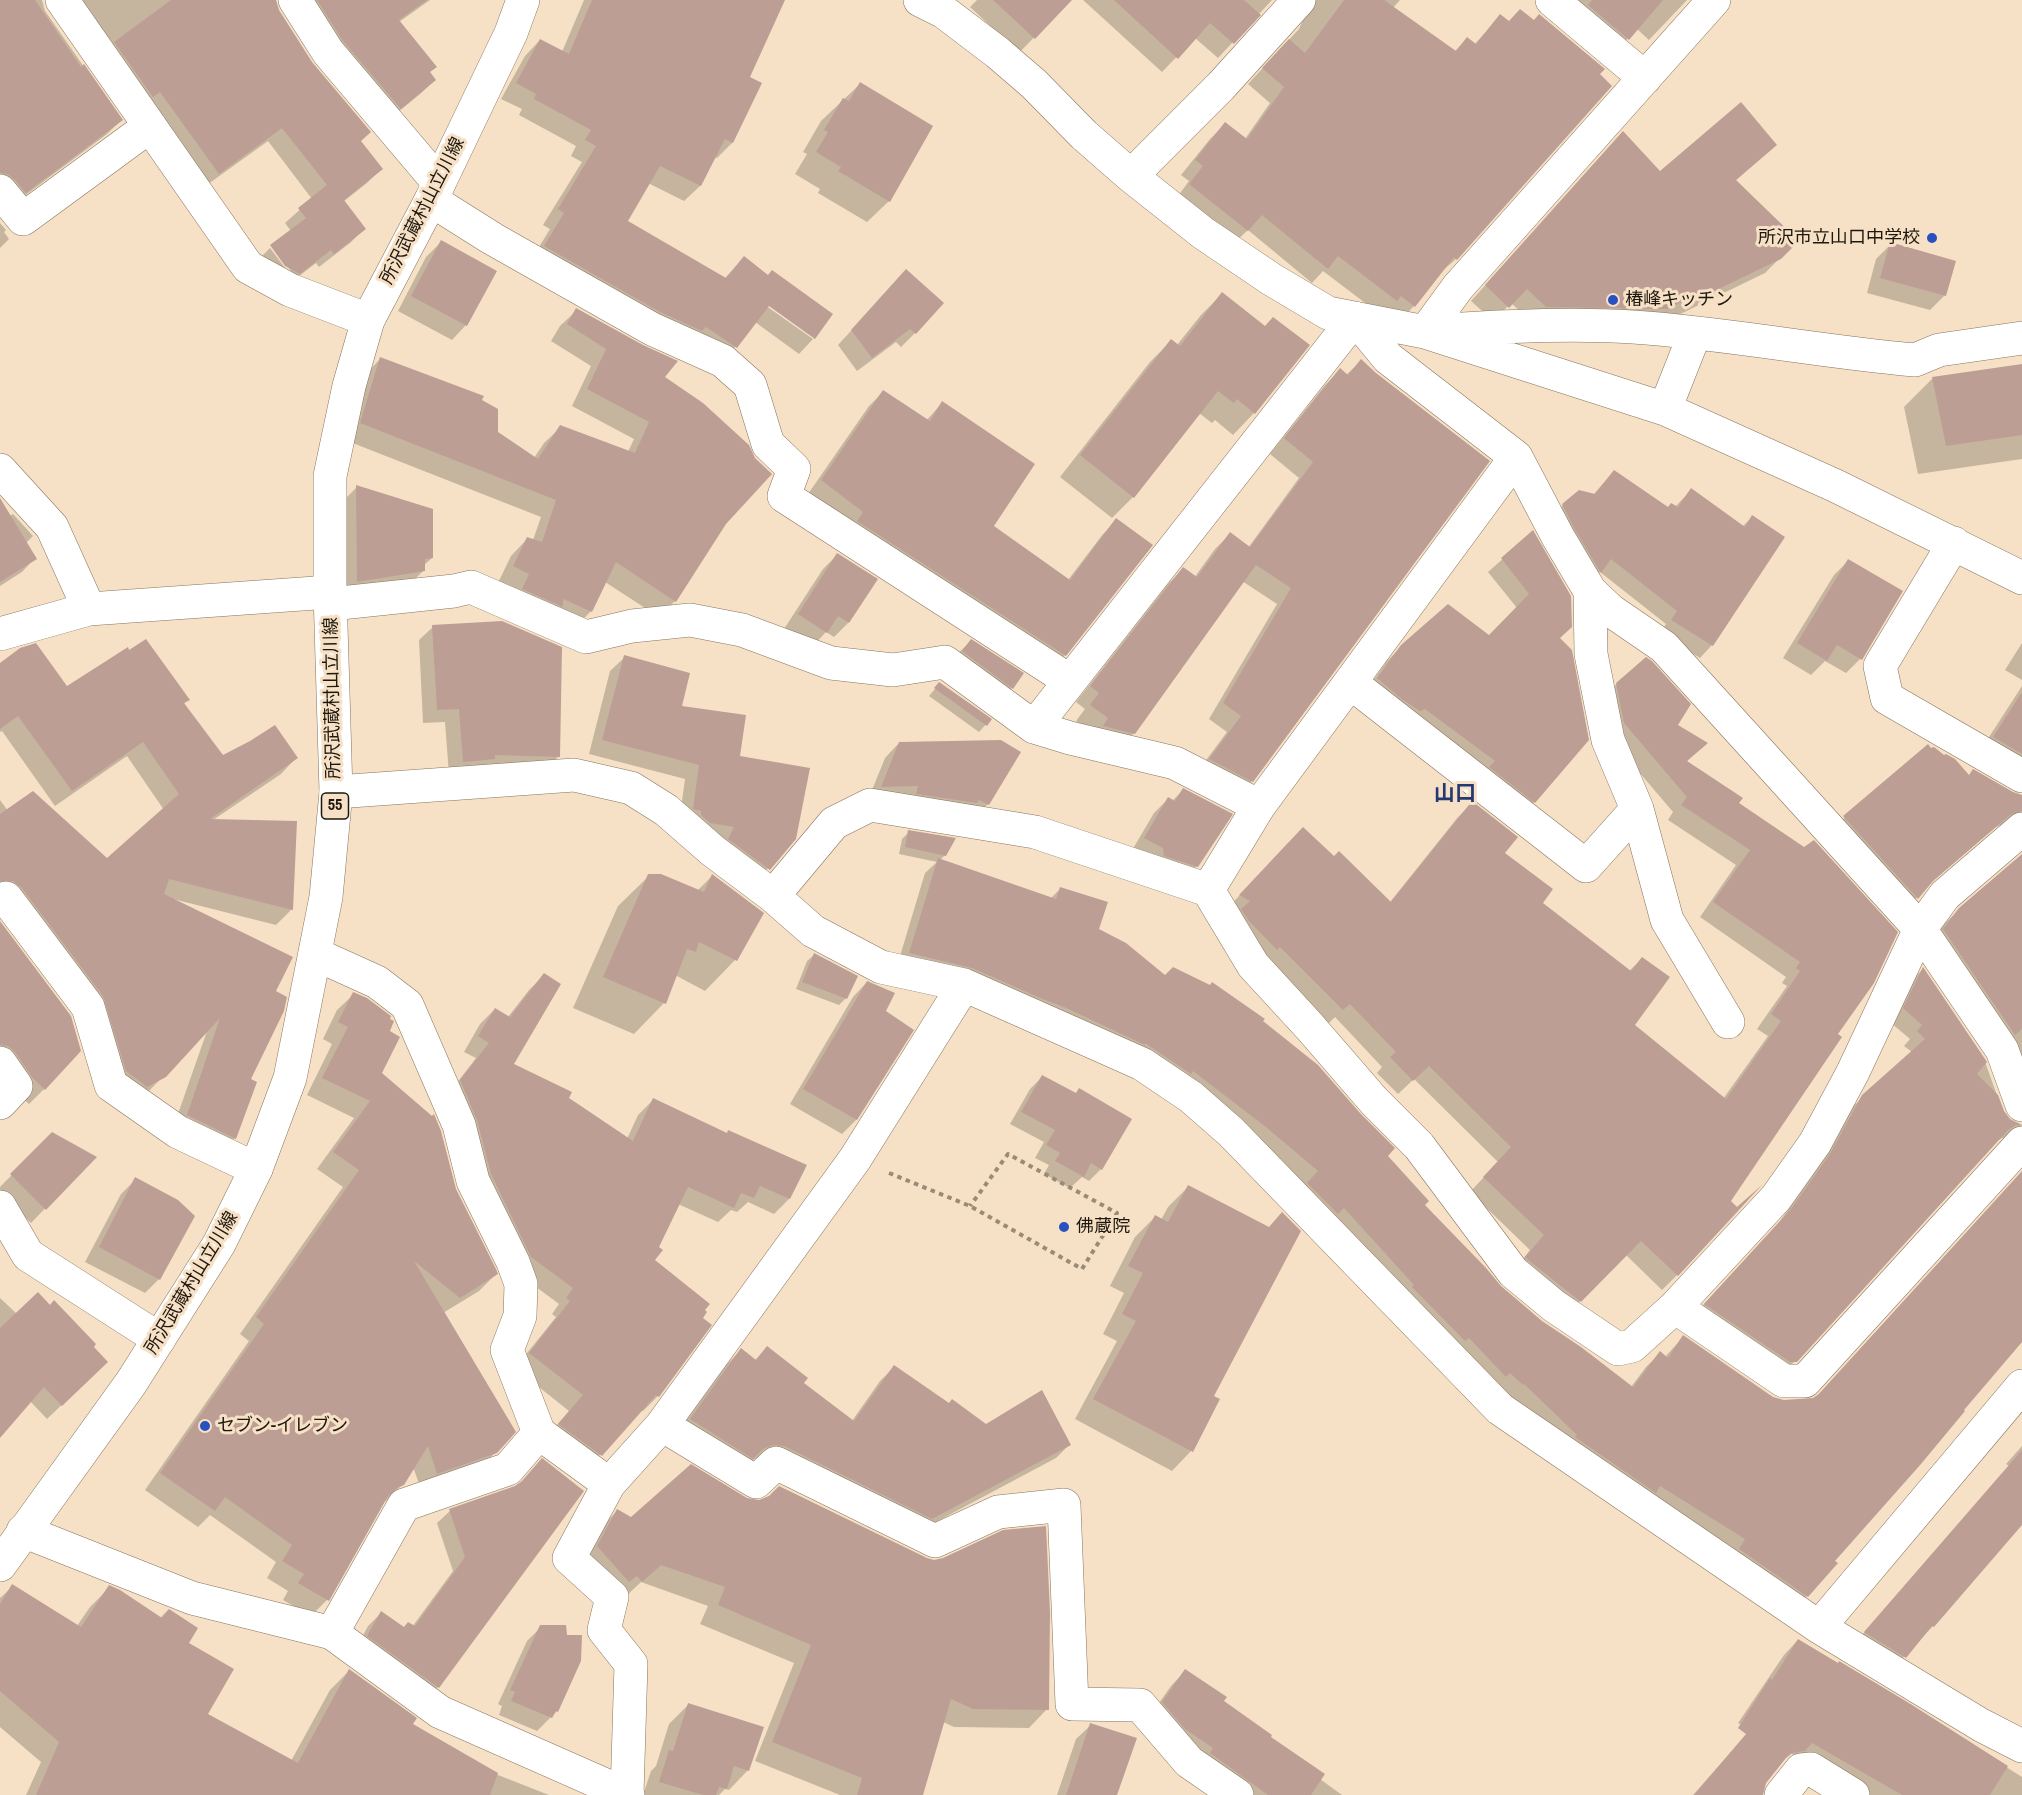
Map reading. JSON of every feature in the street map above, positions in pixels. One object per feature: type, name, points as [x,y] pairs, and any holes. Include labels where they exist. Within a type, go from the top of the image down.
[{"type":"street","points":[[62,0],[248,267],[290,290],[368,320]]},
{"type":"street","points":[[295,0],[328,52],[435,191],[493,239],[652,329],[723,361],[750,385],[768,444],[794,469],[784,496],[1070,681]]},
{"type":"street","name":"所沢武蔵村山立川線","points":[[0,1565],[131,1383],[219,1244],[256,1169],[290,1078],[326,897],[336,792],[330,476],[349,386],[368,320],[435,191],[511,33],[523,0]]},
{"type":"street","points":[[920,0],[944,12],[998,53],[1034,84],[1084,135],[1203,233],[1271,279],[1328,313],[1425,332],[1665,409],[1836,486],[2022,578]]},
{"type":"street","points":[[1131,176],[1221,86],[1299,0]]},
{"type":"street","points":[[1552,0],[1646,78]]},
{"type":"street","points":[[1425,332],[1466,278],[1714,0]]},
{"type":"street","points":[[0,190],[23,219],[150,126]]},
{"type":"street","points":[[1355,318],[1388,358],[1516,457],[1558,537],[1590,591],[1610,609],[1664,647],[1920,929],[2002,1050],[2022,1105]]},
{"type":"street","points":[[1034,727],[1355,318]]},
{"type":"street","points":[[1425,332],[1484,328],[1632,327],[1915,360],[1939,350],[2022,338]]},
{"type":"street","points":[[1665,409],[1695,333]]},
{"type":"street","points":[[1208,890],[1260,806],[1516,457]]},
{"type":"street","points":[[0,470],[52,527],[89,609]]},
{"type":"street","points":[[1954,543],[1880,666],[1887,698],[2022,776]]},
{"type":"street","points":[[0,634],[89,609],[454,591],[471,587],[586,637],[632,626],[690,620],[742,630],[831,663],[893,670],[945,662],[1034,727],[1175,763],[1260,806]]},
{"type":"street","points":[[1590,591],[1591,654],[1608,740],[1636,809],[1667,920],[1728,1022]]},
{"type":"street","points":[[1351,683],[1587,866],[1636,809]]},
{"type":"street","points":[[336,792],[574,775],[631,788],[666,810],[813,931],[881,968],[964,985],[1142,1064],[1191,1097],[1231,1132],[1500,1409],[1819,1627],[1981,1725],[2022,1746]]},
{"type":"street","points":[[773,896],[834,823],[870,805],[1035,832],[1208,890],[1253,965],[1374,1101],[1419,1146],[1513,1272],[1554,1306],[1618,1349],[1632,1346],[1675,1307],[1776,1198],[1815,1143],[1853,1072],[1920,929],[1946,894],[2022,830]]},
{"type":"street","points":[[6,898],[88,1007],[111,1085],[178,1132],[256,1169]]},
{"type":"street","points":[[315,954],[377,982],[406,1005],[459,1125],[473,1181],[513,1262],[521,1284],[520,1316],[507,1350],[539,1433],[609,1484]]},
{"type":"street","points":[[24,1530],[192,1598],[332,1633],[440,1712],[627,1795],[631,1664],[604,1630],[612,1597],[569,1558],[609,1484],[662,1425],[855,1159],[964,985]]},
{"type":"street","points":[[0,1063],[16,1086],[0,1103]]},
{"type":"street","points":[[1675,1307],[1784,1382],[1805,1381],[2022,1143]]},
{"type":"street","points":[[0,1207],[28,1255],[159,1339]]},
{"type":"street","points":[[1819,1627],[2022,1386]]},
{"type":"street","points":[[662,1425],[756,1482],[776,1463],[935,1541],[998,1512],[1064,1505],[1072,1704],[1140,1705],[1189,1762],[1237,1795]]},
{"type":"street","points":[[332,1633],[404,1505],[508,1469],[539,1433]]},
{"type":"street","points":[[1781,1795],[1801,1770],[1810,1769],[1852,1795]]},
{"type":"path","points":[[855,1159],[970,1206],[1082,1269],[1118,1213],[1008,1154],[970,1206]]},
{"type":"building","points":[[0,0],[35,0],[81,67],[84,64],[123,120],[26,193],[14,179],[7,174],[0,173]]},
{"type":"building","points":[[171,0],[276,0],[279,10],[312,62],[371,132],[361,141],[383,169],[344,200],[366,229],[334,254],[331,250],[300,274],[285,266],[270,245],[306,218],[298,208],[327,185],[282,128],[219,174],[160,92],[153,97],[114,42]]},
{"type":"building","points":[[317,0],[427,0],[399,20],[437,67],[430,72],[436,80],[401,109],[343,41]]},
{"type":"building","points":[[592,0],[785,0],[750,77],[762,83],[733,143],[725,139],[701,186],[660,166],[628,221],[726,278],[744,256],[768,275],[772,270],[833,314],[815,339],[769,306],[737,348],[706,327],[702,331],[660,312],[544,246],[564,213],[558,209],[596,146],[585,140],[591,130],[534,99],[536,94],[516,83],[540,39],[569,54]]},
{"type":"building","points":[[993,0],[1072,0],[1035,39]]},
{"type":"building","points":[[1114,0],[1244,0],[1261,15],[1234,44],[1210,23],[1178,59]]},
{"type":"building","points":[[1344,0],[1384,0],[1456,51],[1467,37],[1476,44],[1500,14],[1509,21],[1520,9],[1534,20],[1539,14],[1605,69],[1600,74],[1612,86],[1457,260],[1454,257],[1415,307],[1401,296],[1397,301],[1338,256],[1328,269],[1262,215],[1248,231],[1189,184],[1203,166],[1195,160],[1225,122],[1247,139],[1284,87],[1262,68],[1289,39],[1305,53]]},
{"type":"building","points":[[1592,0],[1663,0],[1629,40],[1588,5]]},
{"type":"building","points":[[860,82],[933,126],[890,202],[838,171],[841,167],[816,152],[828,132],[824,130],[843,98],[849,101]]},
{"type":"building","points":[[1741,102],[1777,145],[1736,180],[1799,241],[1781,259],[1683,306],[1681,302],[1668,309],[1546,307],[1527,289],[1509,308],[1485,285],[1623,131],[1660,171]]},
{"type":"building","points":[[441,240],[497,271],[467,326],[411,296]]},
{"type":"building","points":[[1890,242],[1956,261],[1946,296],[1880,278]]},
{"type":"building","points":[[906,269],[944,303],[916,334],[910,329],[872,358],[851,330]]},
{"type":"building","points":[[1222,292],[1265,326],[1273,317],[1310,345],[1255,414],[1237,399],[1234,403],[1218,391],[1134,498],[1080,455],[1171,339],[1180,346]]},
{"type":"building","points":[[576,308],[643,345],[678,361],[665,377],[703,403],[749,445],[755,458],[772,474],[726,524],[676,602],[616,562],[592,612],[563,599],[563,607],[522,589],[529,574],[513,566],[527,537],[542,542],[556,500],[360,423],[380,357],[484,396],[482,400],[498,409],[498,432],[538,459],[560,425],[635,453],[649,422],[587,389],[606,349],[567,324]]},
{"type":"building","points":[[1361,359],[1490,461],[1253,782],[1209,759],[1241,716],[1223,703],[1291,588],[1256,565],[1135,734],[1103,726],[1108,718],[1090,705],[1099,693],[1090,686],[1183,567],[1197,577],[1230,532],[1250,547],[1313,462],[1284,438],[1340,368],[1348,375]]},
{"type":"building","points":[[2022,364],[2022,435],[1946,446],[1932,377]]},
{"type":"building","points":[[883,390],[930,421],[942,401],[1035,464],[994,526],[1070,580],[1116,518],[1153,545],[1066,656],[857,521],[863,512],[821,480]]},
{"type":"building","points":[[1614,470],[1668,507],[1671,503],[1678,507],[1691,488],[1745,527],[1752,515],[1785,537],[1713,646],[1671,620],[1677,611],[1611,559],[1601,573],[1574,528],[1562,504],[1579,490],[1595,494]]},
{"type":"building","points":[[356,485],[433,509],[433,558],[425,559],[425,571],[357,582]]},
{"type":"building","points":[[0,498],[37,559],[0,582]]},
{"type":"building","points":[[1533,530],[1571,596],[1572,627],[1560,638],[1572,650],[1589,740],[1535,803],[1489,767],[1495,761],[1425,709],[1420,711],[1403,700],[1377,678],[1401,645],[1448,604],[1489,635],[1529,594],[1501,558]]},
{"type":"building","points":[[837,553],[878,579],[849,623],[838,616],[827,633],[798,614]]},
{"type":"building","points":[[1848,559],[1903,591],[1862,660],[1837,645],[1827,661],[1797,643]]},
{"type":"building","points":[[502,621],[562,647],[560,757],[495,755],[495,759],[463,762],[459,709],[437,710],[432,625]]},
{"type":"building","points":[[146,639],[190,700],[184,703],[223,755],[275,725],[298,758],[210,819],[297,821],[293,910],[169,879],[164,894],[293,957],[276,991],[287,997],[284,1011],[251,1079],[257,1082],[236,1139],[187,1115],[220,1018],[166,1077],[147,1087],[126,1071],[103,996],[21,887],[13,881],[0,881],[0,814],[33,791],[107,858],[179,794],[143,742],[72,791],[18,716],[0,729],[0,663],[20,648],[36,643],[67,686],[128,647],[129,650]]},
{"type":"building","points":[[971,639],[1024,673],[1013,689],[962,651]]},
{"type":"building","points":[[624,655],[690,673],[682,706],[746,715],[740,756],[810,768],[796,839],[770,870],[728,839],[734,827],[710,823],[701,815],[701,811],[693,809],[699,765],[602,740]]},
{"type":"building","points":[[1646,657],[1691,704],[1678,725],[1708,743],[1687,761],[1743,798],[1739,803],[1804,847],[1814,840],[1898,932],[1874,983],[1838,1034],[1842,1037],[1731,1201],[1737,1207],[1763,1184],[1678,1276],[1641,1241],[1581,1302],[1525,1257],[1544,1235],[1483,1177],[1511,1147],[1429,1066],[1413,1081],[1390,1057],[1396,1052],[1350,1004],[1343,1010],[1280,947],[1277,950],[1249,921],[1241,909],[1250,901],[1239,895],[1303,827],[1334,856],[1339,851],[1391,902],[1472,801],[1518,837],[1505,853],[1553,889],[1543,903],[1631,971],[1642,957],[1670,977],[1635,1025],[1726,1099],[1781,1021],[1771,1014],[1800,971],[1796,968],[1800,962],[1713,902],[1750,850],[1681,805],[1687,797],[1624,723],[1616,683]]},
{"type":"building","points":[[939,682],[992,719],[987,726],[934,688]]},
{"type":"building","points":[[2022,692],[2022,754],[1993,737]]},
{"type":"building","points":[[1001,740],[1021,752],[989,805],[979,800],[977,803],[916,794],[918,786],[881,787],[899,742]]},
{"type":"building","points":[[1928,744],[1931,748],[1934,747],[1944,755],[1955,759],[1969,775],[1973,769],[2022,795],[2022,811],[2010,815],[1933,881],[1918,899],[1843,816]]},
{"type":"building","points":[[1183,788],[1233,814],[1198,867],[1164,856],[1163,848],[1144,838],[1168,797],[1175,801]]},
{"type":"building","points":[[908,830],[956,838],[946,856],[905,847]]},
{"type":"building","points":[[2022,854],[2022,1029],[2015,1035],[1943,929],[1959,908]]},
{"type":"building","points":[[938,858],[1056,899],[1060,887],[1108,902],[1099,929],[1126,943],[1165,975],[1173,967],[1210,985],[1212,982],[1265,1019],[1263,1021],[1318,1065],[1360,1113],[1395,1148],[1388,1156],[1429,1201],[1425,1205],[1501,1286],[1542,1321],[1581,1347],[1633,1387],[1660,1351],[1668,1358],[1683,1335],[1773,1397],[1784,1400],[1813,1398],[2022,1171],[2022,1342],[1921,1464],[1835,1561],[1838,1563],[1808,1597],[1739,1549],[1745,1539],[1660,1486],[1656,1493],[1575,1437],[1577,1435],[1524,1384],[1510,1373],[1506,1377],[1469,1338],[1465,1341],[1412,1287],[1414,1285],[1344,1208],[1338,1214],[1307,1183],[1318,1171],[1266,1127],[1193,1071],[1191,1074],[1145,1043],[1145,1045],[972,968],[909,953]]},
{"type":"building","points":[[648,874],[661,874],[704,892],[712,874],[764,913],[737,961],[699,942],[696,952],[687,949],[666,1004],[603,977]]},
{"type":"building","points":[[0,921],[71,1016],[81,1051],[45,1090],[32,1077],[15,1052],[8,1046],[0,1045]]},
{"type":"building","points":[[814,953],[858,976],[847,999],[802,982]]},
{"type":"building","points":[[1923,967],[1987,1062],[1977,1074],[1998,1095],[2010,1119],[2022,1125],[2016,1125],[2008,1130],[1797,1362],[1790,1362],[1704,1304],[1791,1209],[1830,1154],[1862,1095],[1925,1039],[1917,1031],[1922,1025],[1903,1008]]},
{"type":"building","points":[[544,973],[561,984],[514,1064],[572,1092],[569,1098],[633,1141],[653,1098],[727,1133],[728,1130],[807,1165],[790,1199],[760,1186],[754,1198],[741,1193],[734,1208],[688,1187],[659,1247],[663,1250],[655,1260],[710,1304],[703,1318],[712,1325],[659,1397],[656,1395],[602,1456],[558,1424],[583,1395],[529,1353],[570,1301],[566,1298],[573,1288],[531,1257],[491,1174],[477,1120],[460,1080],[489,1043],[478,1036],[495,1008],[510,1017]]},
{"type":"building","points":[[867,981],[895,993],[886,1011],[914,1030],[857,1120],[803,1089]]},
{"type":"building","points":[[353,992],[367,998],[391,1016],[390,1019],[394,1021],[390,1031],[400,1037],[382,1073],[432,1116],[434,1114],[441,1131],[456,1189],[498,1274],[460,1298],[414,1261],[516,1432],[497,1453],[437,1474],[428,1446],[404,1485],[388,1496],[329,1601],[298,1583],[304,1574],[282,1561],[292,1545],[225,1497],[215,1511],[160,1473],[264,1324],[256,1317],[359,1170],[333,1152],[370,1101],[322,1078],[348,1027],[338,1022]]},
{"type":"building","points":[[1042,1075],[1076,1093],[1079,1088],[1132,1119],[1102,1170],[1091,1163],[1084,1177],[1055,1161],[1060,1153],[1046,1145],[1055,1130],[1021,1112]]},
{"type":"building","points":[[52,1132],[97,1157],[46,1210],[10,1174]]},
{"type":"building","points":[[135,1177],[178,1200],[195,1216],[160,1280],[99,1247]]},
{"type":"building","points":[[1188,1185],[1269,1227],[1282,1212],[1301,1231],[1214,1396],[1220,1399],[1193,1452],[1093,1399],[1136,1321],[1122,1314],[1143,1273],[1128,1266],[1155,1215],[1168,1222]]},
{"type":"building","points":[[38,1292],[50,1305],[54,1300],[96,1344],[94,1347],[108,1362],[62,1406],[44,1387],[0,1438],[0,1328]]},
{"type":"building","points":[[767,1346],[808,1378],[804,1383],[854,1421],[894,1365],[949,1403],[952,1399],[986,1424],[1042,1390],[1071,1445],[932,1519],[784,1446],[773,1445],[763,1449],[753,1459],[690,1419],[741,1348],[756,1360]]},
{"type":"building","points":[[2022,1450],[2022,1525],[1934,1627],[1932,1626],[1906,1658],[1864,1632]]},
{"type":"building","points":[[542,1458],[584,1491],[439,1688],[367,1636],[381,1611],[404,1627],[408,1622],[415,1626],[465,1557],[449,1509],[515,1486]]},
{"type":"building","points":[[691,1464],[747,1498],[759,1500],[769,1496],[779,1486],[934,1560],[1003,1530],[1046,1526],[1050,1612],[1049,1710],[973,1709],[951,1699],[923,1795],[857,1795],[862,1778],[772,1742],[811,1645],[718,1605],[725,1587],[661,1565],[642,1582],[637,1576],[629,1582],[597,1546],[617,1509],[631,1517]]},
{"type":"building","points":[[12,1584],[81,1627],[109,1585],[162,1618],[169,1609],[198,1628],[189,1643],[234,1669],[208,1714],[298,1763],[349,1669],[417,1718],[413,1724],[498,1773],[490,1795],[36,1795],[59,1742],[0,1691],[0,1604]]},
{"type":"building","points":[[540,1625],[566,1625],[567,1635],[582,1635],[581,1661],[558,1712],[556,1711],[552,1718],[511,1701],[515,1692],[510,1690]]},
{"type":"building","points":[[1798,1639],[1909,1703],[2008,1766],[1990,1795],[1902,1795],[1812,1743],[1805,1751],[1792,1753],[1786,1758],[1766,1783],[1763,1795],[1694,1795],[1746,1734],[1738,1728]]},
{"type":"building","points":[[1185,1669],[1227,1697],[1224,1701],[1272,1735],[1271,1737],[1325,1774],[1311,1795],[1268,1795],[1210,1753],[1213,1748],[1185,1729],[1162,1702]]},
{"type":"building","points":[[688,1703],[764,1727],[749,1771],[734,1766],[727,1789],[719,1787],[716,1795],[703,1795],[659,1782],[669,1750],[673,1751]]},
{"type":"building","points":[[1090,1723],[1137,1738],[1117,1795],[1066,1795]]},
{"type":"place","name":"所沢市立山口中学校","points":[[1932,238]]},
{"type":"place","name":"椿峰キッチン","points":[[1613,300]]},
{"type":"place","name":"佛蔵院","points":[[1064,1227]]},
{"type":"place","name":"セブン-イレブン","points":[[205,1426]]},
{"type":"district","name":"山口","points":[[1455,794]]}]
